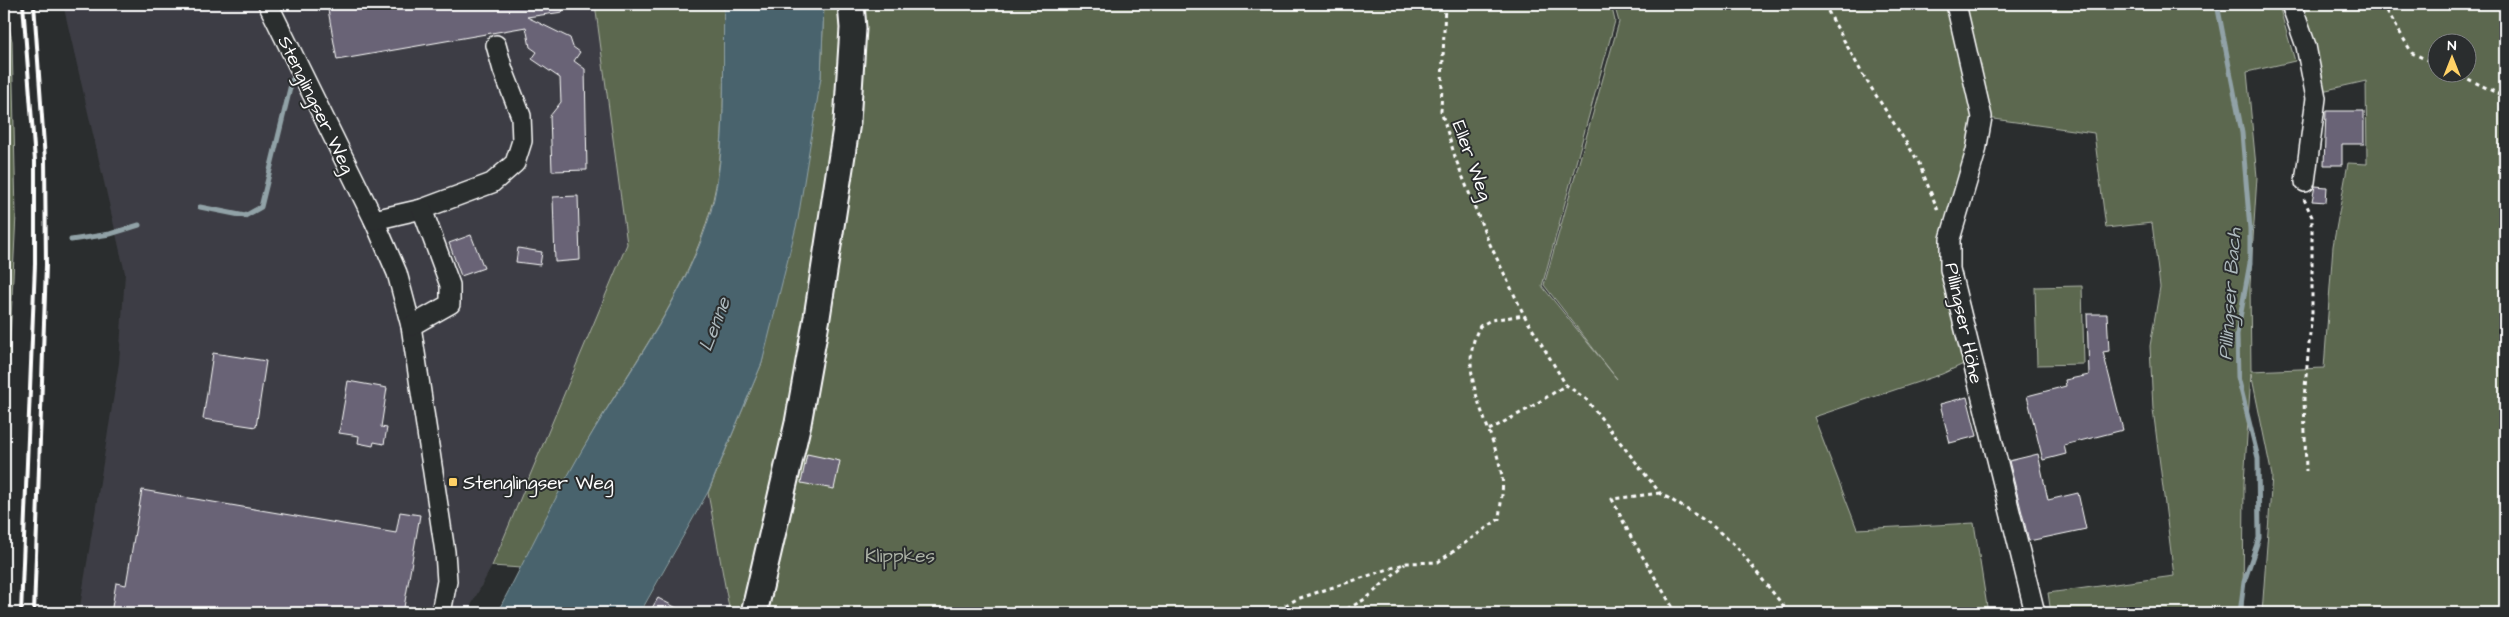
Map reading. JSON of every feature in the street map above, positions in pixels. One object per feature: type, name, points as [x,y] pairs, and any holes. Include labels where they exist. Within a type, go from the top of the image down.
[{"type":"main road","points":[[754,613],[783,490],[815,327],[846,130],[853,28],[851,4]]},
{"type":"street","name":"Stenglingser Weg","points":[[268,4],[374,220],[397,273],[411,326],[445,552],[447,581],[441,613]]},
{"type":"street","name":"Pillingser Höhe","points":[[1956,4],[1982,117],[1976,151],[1950,239],[1950,269],[2035,613]]},
{"type":"street","points":[[2290,4],[2306,46],[2316,98],[2305,182]]},
{"type":"street","points":[[374,220],[422,209],[492,183],[516,163],[522,141],[521,116],[503,70],[496,45]]},
{"type":"street","points":[[411,326],[450,304],[450,285],[422,209]]},
{"type":"path","name":"Eller Weg","points":[[1445,4],[1441,112],[1456,160],[1487,238],[1524,315],[1566,386]]},
{"type":"path","points":[[1824,4],[1863,74],[1918,161],[1950,239]]},
{"type":"path","points":[[2383,4],[2412,53],[2426,59]]},
{"type":"path","points":[[2474,82],[2505,97]]},
{"type":"path","points":[[2305,182],[2304,201],[2312,217],[2312,312],[2304,398],[2306,471]]},
{"type":"path","points":[[1271,613],[1297,599],[1407,563],[1438,562],[1499,519],[1502,478],[1489,430],[1475,391],[1470,349],[1472,339],[1480,326],[1491,320],[1524,315]]},
{"type":"path","points":[[1489,430],[1528,410],[1566,386],[1586,399],[1660,493],[1709,523],[1736,546],[1789,613]]},
{"type":"path","points":[[1660,493],[1612,499],[1630,537],[1676,613]]},
{"type":"path","points":[[1340,613],[1367,598],[1407,563]]},
{"type":"shaded area","points":[[63,4],[595,4],[627,244],[492,566],[467,613],[79,613],[119,363],[125,273]]},
{"type":"shaded area","points":[[708,493],[730,613],[641,613]]},
{"type":"green space","points":[[4,4],[12,41],[16,214],[4,466]]},
{"type":"green space","points":[[595,4],[724,4],[722,135],[716,187],[700,241],[674,297],[584,447],[521,568],[492,566],[627,244]]},
{"type":"green space","name":"Klippkes","points":[[824,4],[1611,4],[1615,21],[1542,286],[1617,379],[1544,285],[1619,22],[1614,4],[1953,4],[1978,116],[1947,238],[1970,361],[1942,374],[1814,417],[1857,529],[1974,523],[1988,613],[730,613],[708,493],[762,363],[821,77]]},
{"type":"green space","points":[[1961,4],[2505,4],[2505,613],[2262,613],[2272,476],[2251,373],[2244,483],[2243,613],[2051,613],[2048,593],[2174,576],[2153,409],[2150,346],[2160,287],[2152,223],[2106,228],[2094,133],[1987,118]],"holes":[[[2279,6],[2322,91],[2366,81],[2367,164],[2348,163],[2333,246],[2324,368],[2251,371],[2250,285],[2257,177],[2247,72],[2295,61]]]},
{"type":"green space","points":[[2082,286],[2084,364],[2037,365],[2035,287]]},
{"type":"water","name":"Lenne","points":[[724,4],[824,4],[821,77],[798,219],[762,363],[708,492],[640,613],[497,613],[581,452],[676,296],[702,239],[711,211],[720,161],[723,108]]},
{"type":"building","points":[[327,4],[562,4],[563,12],[527,17],[570,38],[573,47],[580,52],[574,61],[585,69],[587,170],[552,171],[550,116],[561,102],[560,78],[532,59],[537,52],[530,47],[526,27],[337,60]]},
{"type":"building","points":[[2326,111],[2364,111],[2364,144],[2342,144],[2342,165],[2324,165]]},
{"type":"building","points":[[2315,186],[2327,187],[2326,202],[2312,201]]},
{"type":"building","points":[[578,196],[580,260],[555,262],[553,197]]},
{"type":"building","points":[[471,235],[484,268],[461,276],[449,243]]},
{"type":"building","points":[[518,248],[542,252],[540,265],[516,262]]},
{"type":"building","points":[[2087,314],[2107,314],[2109,351],[2103,352],[2123,430],[2064,445],[2066,454],[2043,460],[2027,396],[2066,386],[2065,380],[2089,375]]},
{"type":"building","points":[[213,353],[266,361],[256,427],[203,419]]},
{"type":"building","points":[[348,381],[387,388],[381,427],[387,428],[384,444],[374,442],[373,446],[358,443],[359,436],[339,433]]},
{"type":"building","points":[[1967,397],[1977,436],[1950,443],[1940,404]]},
{"type":"building","points":[[807,454],[840,461],[834,489],[801,483]]},
{"type":"building","points":[[2038,454],[2048,500],[2078,493],[2086,529],[2029,541],[2009,461]]},
{"type":"building","points":[[142,490],[396,533],[400,512],[420,515],[403,613],[111,613],[116,583],[126,585]]},
{"type":"building","points":[[658,598],[686,613],[649,613]]},
{"type":"waterway","name":"Pillingser Bach","points":[[2217,4],[2242,133],[2250,229],[2250,263],[2237,334],[2238,377],[2258,458],[2259,538],[2244,582],[2240,613]]},
{"type":"waterway","points":[[200,207],[245,216],[261,207],[292,80]]},
{"type":"waterway","points":[[71,240],[110,234],[139,225]]},
{"type":"railway","points":[[21,613],[35,264],[35,161],[23,4]]},
{"type":"railway","points":[[34,4],[45,160],[46,265],[34,613]]},
{"type":"place","name":"Stenglingser Weg","points":[[453,482]]}]
